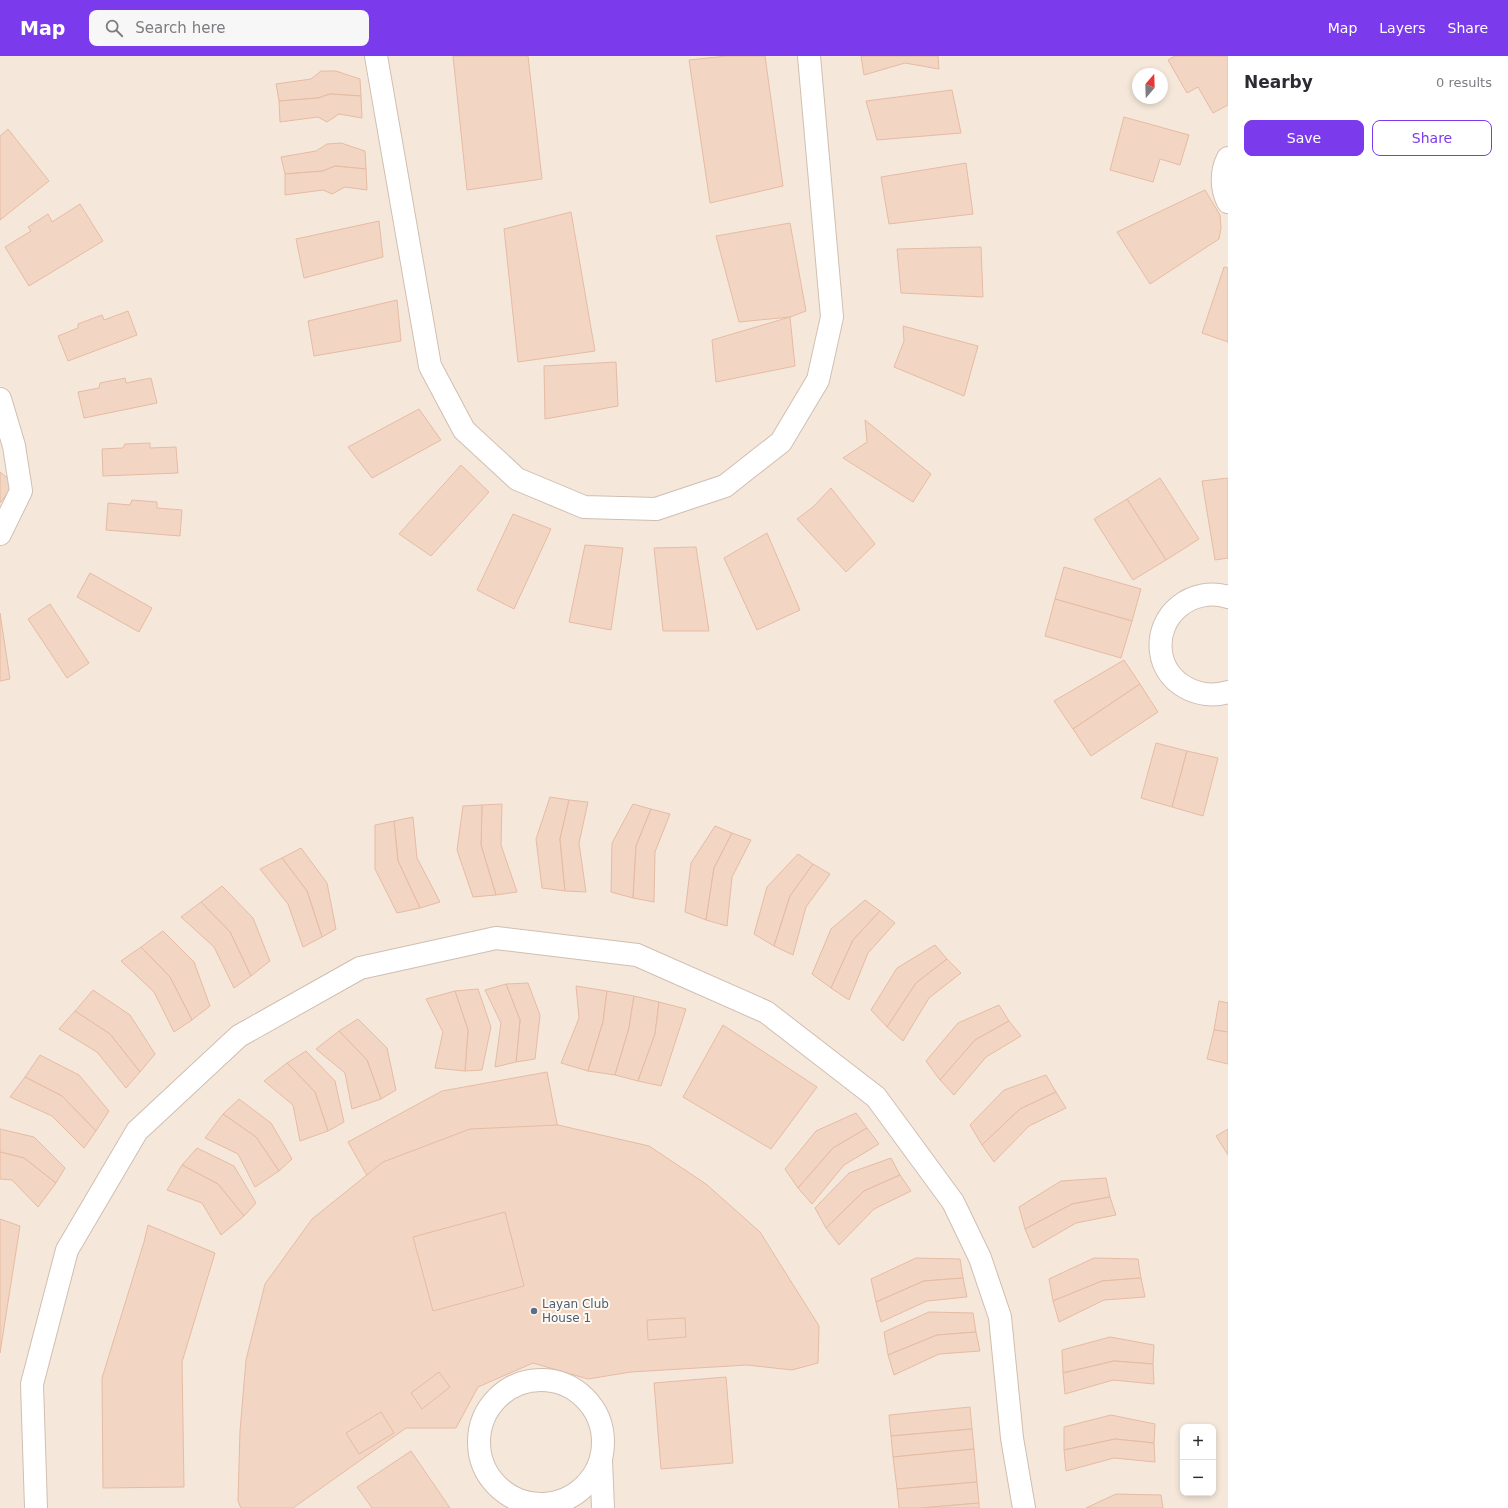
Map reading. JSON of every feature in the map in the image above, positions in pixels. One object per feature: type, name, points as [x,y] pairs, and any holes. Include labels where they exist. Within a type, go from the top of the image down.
[{"type":"street","points":[[376,56],[430,366],[464,430],[517,479],[584,507],[656,509],[725,486],[776,446],[781,442],[818,380],[832,318],[809,56]]},
{"type":"street","points":[[1228,158],[1222,181],[1228,202]]},
{"type":"street","points":[[0,399],[14,446],[21,491],[0,534]]},
{"type":"street","points":[[1228,598],[1220,595],[1203,595],[1188,600],[1176,609],[1166,622],[1162,637],[1161,652],[1166,668],[1176,680],[1189,690],[1204,694],[1220,694],[1228,692]]},
{"type":"street","points":[[36,1508],[32,1384],[67,1250],[137,1131],[239,1036],[360,968],[496,938],[637,955],[766,1012],[876,1097],[953,1202],[980,1258],[1000,1317],[1012,1438],[1024,1508]]},
{"type":"street","points":[[601,1462],[594,1476],[584,1487],[572,1496],[557,1502],[542,1504],[527,1503],[512,1498],[489,1477],[482,1462],[479,1447],[480,1432],[484,1417],[492,1403],[503,1392],[517,1384],[532,1381],[548,1381],[564,1384],[577,1392],[589,1402],[598,1416],[602,1431],[604,1446],[601,1462],[603,1508]]},
{"type":"street","points":[[500,1488],[512,1508]]},
{"type":"shaded area","points":[[0,56],[1228,56],[1228,1508],[0,1508]]},
{"type":"building","points":[[453,56],[528,56],[542,179],[467,190]]},
{"type":"building","points":[[727,56],[765,56],[783,186],[710,203],[689,60]]},
{"type":"building","points":[[861,56],[938,56],[939,69],[905,63],[864,75]]},
{"type":"building","points":[[1175,56],[1228,56],[1228,105],[1213,113],[1198,87],[1187,93],[1168,60]]},
{"type":"building","points":[[321,71],[336,71],[360,79],[361,96],[330,94],[318,98],[279,101],[276,84],[311,79]]},
{"type":"building","points":[[952,90],[961,133],[877,140],[866,101]]},
{"type":"building","points":[[330,94],[361,96],[362,118],[339,114],[327,122],[318,117],[280,122],[279,101],[318,98]]},
{"type":"building","points":[[1124,117],[1189,135],[1180,165],[1160,159],[1153,182],[1110,170]]},
{"type":"building","points":[[8,129],[49,181],[0,220],[0,136]]},
{"type":"building","points":[[341,143],[365,151],[366,169],[335,166],[323,171],[285,174],[281,157],[316,151],[327,144]]},
{"type":"building","points":[[966,163],[973,214],[889,224],[881,177]]},
{"type":"building","points":[[335,166],[366,169],[367,190],[345,187],[332,194],[323,190],[285,195],[285,174],[323,171]]},
{"type":"building","points":[[1205,190],[1220,215],[1221,228],[1219,239],[1150,284],[1117,232]]},
{"type":"building","points":[[80,204],[103,241],[29,286],[5,247],[31,231],[28,227],[48,214],[52,222]]},
{"type":"building","points":[[571,212],[595,351],[518,362],[504,229]]},
{"type":"building","points":[[379,221],[383,257],[304,278],[296,239]]},
{"type":"building","points":[[790,223],[806,311],[790,317],[739,322],[716,236]]},
{"type":"building","points":[[981,247],[983,297],[901,293],[897,249]]},
{"type":"building","points":[[1224,267],[1228,268],[1228,342],[1202,333]]},
{"type":"building","points":[[397,300],[401,341],[314,356],[308,321]]},
{"type":"building","points":[[128,311],[137,335],[68,361],[58,336],[78,328],[78,324],[102,315],[104,320]]},
{"type":"building","points":[[790,317],[795,366],[716,382],[712,340]]},
{"type":"building","points":[[903,326],[978,346],[964,396],[894,367],[904,341]]},
{"type":"building","points":[[616,362],[618,406],[545,419],[544,366]]},
{"type":"building","points":[[125,378],[126,383],[151,378],[157,403],[84,418],[78,392],[99,388],[100,383]]},
{"type":"building","points":[[419,409],[441,440],[372,478],[348,447]]},
{"type":"building","points":[[865,420],[931,474],[913,502],[843,458],[867,442]]},
{"type":"building","points":[[150,443],[150,448],[176,447],[178,473],[103,476],[102,449],[123,448],[125,444]]},
{"type":"building","points":[[461,465],[489,492],[431,556],[399,534]]},
{"type":"building","points":[[0,472],[15,484],[0,503]]},
{"type":"building","points":[[1160,478],[1199,539],[1166,560],[1127,499]]},
{"type":"building","points":[[1228,478],[1228,558],[1215,560],[1202,481]]},
{"type":"building","points":[[831,488],[875,544],[846,572],[797,519],[813,507]]},
{"type":"building","points":[[1127,499],[1166,560],[1133,580],[1094,519]]},
{"type":"building","points":[[132,500],[157,502],[157,508],[182,510],[180,536],[106,530],[108,503],[130,505]]},
{"type":"building","points":[[513,514],[551,529],[514,609],[477,590]]},
{"type":"building","points":[[767,533],[800,610],[757,630],[724,558]]},
{"type":"building","points":[[585,545],[623,548],[611,630],[569,622]]},
{"type":"building","points":[[696,547],[709,631],[663,631],[654,548]]},
{"type":"building","points":[[1064,567],[1141,589],[1132,621],[1055,599]]},
{"type":"building","points":[[90,573],[152,608],[139,632],[77,597]]},
{"type":"building","points":[[1055,599],[1132,621],[1121,658],[1045,636]]},
{"type":"building","points":[[50,604],[89,663],[67,678],[28,619]]},
{"type":"building","points":[[0,613],[10,679],[0,681]]},
{"type":"building","points":[[1124,660],[1140,684],[1073,729],[1054,701]]},
{"type":"building","points":[[1140,684],[1158,712],[1091,756],[1073,729]]},
{"type":"building","points":[[1156,743],[1187,751],[1172,807],[1141,798]]},
{"type":"building","points":[[1187,751],[1218,758],[1203,816],[1172,807]]},
{"type":"building","points":[[550,797],[569,800],[560,839],[565,891],[542,888],[536,839]]},
{"type":"building","points":[[569,800],[588,802],[579,843],[586,892],[565,891],[560,839]]},
{"type":"building","points":[[502,804],[501,845],[517,892],[496,895],[481,845],[482,805]]},
{"type":"building","points":[[633,804],[651,809],[636,846],[633,898],[611,892],[612,843]]},
{"type":"building","points":[[482,805],[481,845],[496,895],[473,897],[457,850],[463,806]]},
{"type":"building","points":[[651,809],[670,814],[655,852],[654,902],[633,898],[636,846]]},
{"type":"building","points":[[413,817],[417,858],[440,902],[420,908],[398,861],[394,821]]},
{"type":"building","points":[[394,821],[398,861],[420,908],[397,913],[375,869],[375,825]]},
{"type":"building","points":[[715,826],[732,833],[714,868],[706,920],[685,912],[691,863]]},
{"type":"building","points":[[732,833],[751,840],[732,877],[727,926],[706,920],[714,868]]},
{"type":"building","points":[[301,848],[327,883],[336,929],[322,937],[307,891],[282,858]]},
{"type":"building","points":[[798,854],[813,864],[790,896],[774,946],[754,934],[767,887]]},
{"type":"building","points":[[282,858],[307,891],[322,937],[303,947],[288,904],[260,869]]},
{"type":"building","points":[[813,864],[830,874],[806,907],[793,955],[774,946],[790,896]]},
{"type":"building","points":[[222,886],[253,918],[270,961],[251,976],[230,932],[201,902]]},
{"type":"building","points":[[865,900],[880,911],[853,940],[831,988],[812,974],[831,929]]},
{"type":"building","points":[[201,902],[230,932],[251,976],[234,988],[214,947],[181,917]]},
{"type":"building","points":[[880,911],[895,923],[868,953],[849,1000],[831,988],[853,940]]},
{"type":"building","points":[[163,931],[194,962],[210,1006],[192,1020],[170,977],[141,947]]},
{"type":"building","points":[[935,945],[947,959],[916,983],[887,1027],[871,1010],[897,968]]},
{"type":"building","points":[[141,947],[170,977],[192,1020],[174,1032],[154,992],[121,961]]},
{"type":"building","points":[[947,959],[961,973],[929,998],[903,1041],[887,1027],[916,983]]},
{"type":"building","points":[[528,983],[540,1015],[535,1059],[516,1062],[520,1020],[506,984]]},
{"type":"building","points":[[506,984],[520,1020],[516,1062],[495,1067],[501,1023],[485,990]]},
{"type":"building","points":[[576,986],[607,991],[603,1022],[588,1071],[561,1063],[579,1018]]},
{"type":"building","points":[[478,989],[491,1027],[482,1070],[465,1071],[468,1030],[455,991]]},
{"type":"building","points":[[93,990],[130,1015],[155,1054],[140,1072],[110,1034],[75,1011]]},
{"type":"building","points":[[455,991],[468,1030],[465,1071],[435,1068],[443,1032],[426,999]]},
{"type":"building","points":[[607,991],[634,996],[629,1028],[615,1075],[588,1071],[603,1022]]},
{"type":"building","points":[[634,996],[659,1002],[655,1034],[638,1081],[615,1075],[629,1028]]},
{"type":"building","points":[[1219,1001],[1228,1003],[1228,1032],[1214,1030]]},
{"type":"building","points":[[659,1002],[686,1009],[661,1086],[638,1081],[655,1034]]},
{"type":"building","points":[[999,1005],[1009,1021],[975,1040],[940,1080],[926,1061],[958,1023]]},
{"type":"building","points":[[75,1011],[110,1034],[140,1072],[126,1088],[97,1052],[59,1029]]},
{"type":"building","points":[[358,1019],[387,1048],[396,1090],[381,1099],[367,1060],[339,1031]]},
{"type":"building","points":[[1009,1021],[1021,1036],[986,1057],[954,1095],[940,1080],[975,1040]]},
{"type":"building","points":[[723,1025],[817,1087],[771,1149],[683,1097]]},
{"type":"building","points":[[1214,1030],[1228,1032],[1228,1064],[1207,1059]]},
{"type":"building","points":[[339,1031],[367,1060],[381,1099],[352,1109],[345,1073],[316,1049]]},
{"type":"building","points":[[306,1051],[335,1081],[344,1122],[328,1131],[315,1092],[287,1063]]},
{"type":"building","points":[[40,1055],[79,1075],[109,1111],[96,1131],[62,1096],[25,1077]]},
{"type":"building","points":[[287,1063],[315,1092],[328,1131],[300,1141],[293,1105],[264,1081]]},
{"type":"building","points":[[547,1072],[561,1144],[369,1179],[348,1142],[442,1091]]},
{"type":"building","points":[[1046,1075],[1056,1092],[1020,1109],[982,1145],[970,1125],[1004,1090]]},
{"type":"building","points":[[25,1077],[62,1096],[96,1131],[84,1148],[52,1116],[10,1097]]},
{"type":"building","points":[[1056,1092],[1066,1108],[1029,1126],[994,1162],[982,1145],[1020,1109]]},
{"type":"building","points":[[239,1099],[271,1123],[292,1159],[279,1171],[256,1137],[223,1114]]},
{"type":"building","points":[[856,1113],[867,1128],[833,1148],[798,1188],[785,1169],[816,1131]]},
{"type":"building","points":[[223,1114],[256,1137],[279,1171],[255,1187],[238,1154],[205,1138]]},
{"type":"building","name":"Layan Club House 1","points":[[558,1125],[649,1146],[706,1184],[760,1232],[819,1326],[818,1363],[792,1370],[747,1365],[631,1372],[588,1379],[533,1363],[478,1387],[456,1428],[406,1428],[293,1508],[241,1508],[238,1501],[240,1431],[246,1360],[265,1284],[312,1219],[383,1162],[470,1129]]},
{"type":"building","points":[[867,1128],[879,1144],[844,1165],[812,1204],[798,1188],[833,1148]]},
{"type":"building","points":[[0,1129],[34,1137],[65,1168],[56,1183],[24,1158],[0,1152]]},
{"type":"building","points":[[1228,1129],[1228,1155],[1216,1136]]},
{"type":"building","points":[[197,1148],[234,1166],[256,1203],[244,1216],[218,1184],[182,1165]]},
{"type":"building","points":[[0,1152],[24,1158],[56,1183],[38,1207],[12,1180],[0,1179]]},
{"type":"building","points":[[891,1158],[900,1175],[864,1191],[826,1228],[815,1208],[849,1173]]},
{"type":"building","points":[[182,1165],[218,1184],[244,1216],[221,1235],[202,1203],[167,1190]]},
{"type":"building","points":[[900,1175],[911,1191],[874,1209],[839,1245],[826,1228],[864,1191]]},
{"type":"building","points":[[1106,1178],[1110,1197],[1072,1204],[1025,1229],[1019,1207],[1061,1181]]},
{"type":"building","points":[[1110,1197],[1116,1215],[1076,1223],[1033,1248],[1025,1229],[1072,1204]]},
{"type":"building","points":[[505,1212],[524,1286],[433,1311],[413,1237]]},
{"type":"building","points":[[0,1219],[20,1226],[0,1353]]},
{"type":"building","points":[[148,1225],[215,1253],[182,1362],[184,1487],[103,1488],[102,1378]]},
{"type":"building","points":[[916,1258],[960,1259],[963,1278],[924,1281],[876,1302],[871,1279]]},
{"type":"building","points":[[1094,1258],[1138,1259],[1141,1278],[1102,1281],[1053,1301],[1049,1279]]},
{"type":"building","points":[[963,1278],[967,1297],[927,1301],[881,1322],[876,1302],[924,1281]]},
{"type":"building","points":[[1141,1278],[1145,1297],[1104,1300],[1059,1322],[1053,1301],[1102,1281]]},
{"type":"building","points":[[929,1312],[973,1313],[976,1332],[937,1335],[888,1355],[884,1332]]},
{"type":"building","points":[[685,1318],[686,1337],[648,1340],[647,1320]]},
{"type":"building","points":[[976,1332],[980,1351],[939,1354],[894,1375],[888,1355],[937,1335]]},
{"type":"building","points":[[1110,1337],[1154,1345],[1153,1364],[1114,1361],[1063,1373],[1062,1350]]},
{"type":"building","points":[[1114,1361],[1153,1364],[1154,1384],[1113,1380],[1065,1394],[1063,1373]]},
{"type":"building","points":[[439,1372],[450,1387],[422,1409],[411,1393]]},
{"type":"building","points":[[726,1377],[733,1463],[661,1469],[654,1383]]},
{"type":"building","points":[[970,1407],[972,1429],[891,1436],[889,1415]]},
{"type":"building","points":[[381,1412],[394,1433],[359,1454],[346,1433]]},
{"type":"building","points":[[1111,1415],[1155,1424],[1154,1443],[1115,1439],[1064,1450],[1064,1427]]},
{"type":"building","points":[[972,1429],[974,1449],[893,1457],[891,1436]]},
{"type":"building","points":[[1115,1439],[1154,1443],[1155,1462],[1114,1458],[1066,1471],[1064,1450]]},
{"type":"building","points":[[974,1449],[977,1482],[897,1489],[893,1457]]},
{"type":"building","points":[[411,1451],[450,1508],[372,1508],[357,1487]]},
{"type":"building","points":[[977,1482],[979,1503],[921,1508],[899,1508],[897,1489]]},
{"type":"building","points":[[1116,1494],[1161,1495],[1163,1508],[1086,1508]]},
{"type":"building","points":[[979,1503],[979,1508],[921,1508]]},
{"type":"place","name":"Layan Club House 1","points":[[534,1311]]}]
